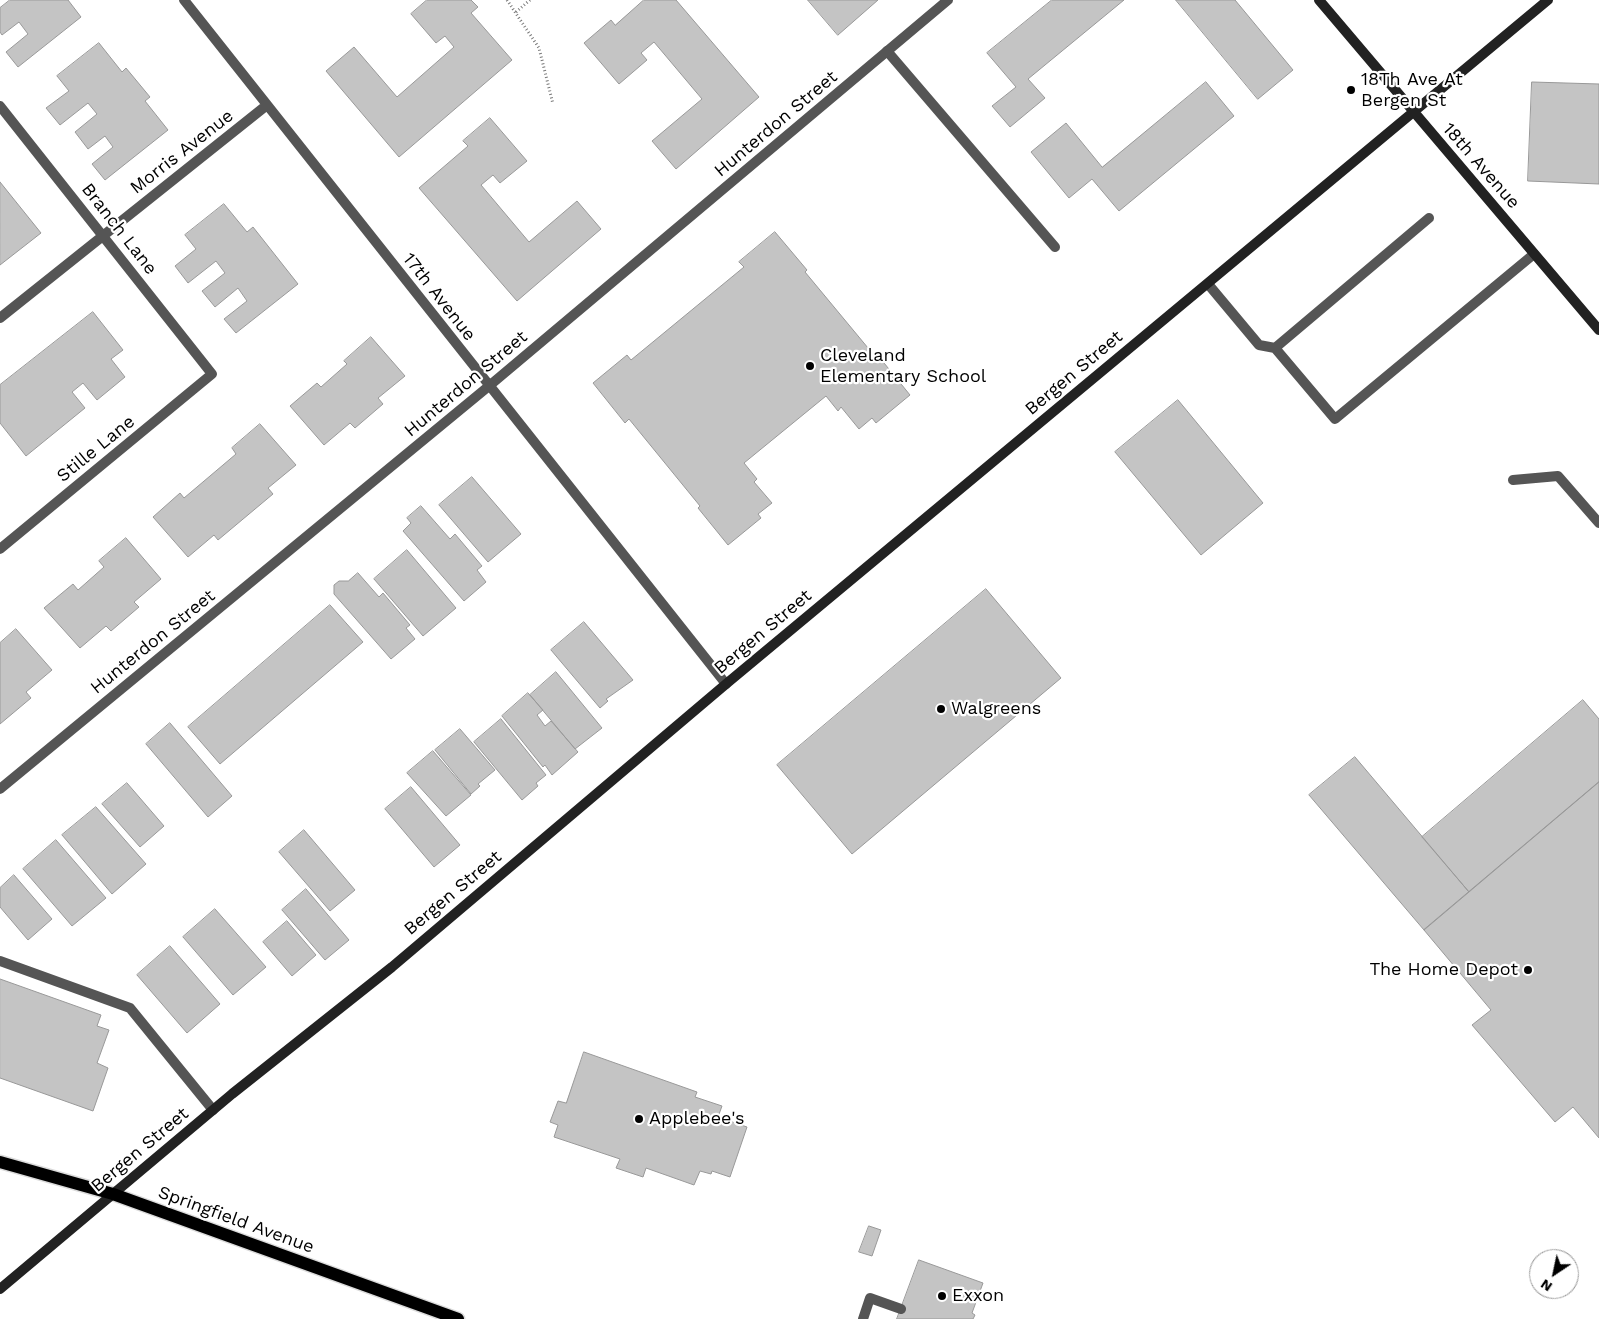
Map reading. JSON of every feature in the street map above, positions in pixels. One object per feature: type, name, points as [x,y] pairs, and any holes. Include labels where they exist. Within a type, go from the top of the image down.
[{"type":"main road","name":"18th Avenue","points":[[1319,0],[1599,330]]},
{"type":"main road","name":"Bergen Street","points":[[0,1289],[213,1110],[392,967],[726,684],[1548,0]]},
{"type":"main road","name":"Springfield Avenue","points":[[0,1162],[113,1194],[458,1319]]},
{"type":"street","name":"17th Avenue","points":[[184,0],[266,106],[726,684]]},
{"type":"street","name":"Hunterdon Street","points":[[0,788],[489,386],[948,0]]},
{"type":"street","points":[[888,51],[1055,248]]},
{"type":"street","name":"Branch Lane","points":[[0,106],[212,374]]},
{"type":"street","name":"Morris Avenue","points":[[0,318],[266,106]]},
{"type":"street","points":[[1274,348],[1429,218]]},
{"type":"street","points":[[1208,284],[1259,345],[1274,348],[1335,419],[1534,254]]},
{"type":"street","name":"Stille Lane","points":[[0,549],[212,374]]},
{"type":"street","points":[[1513,480],[1558,476],[1599,523]]},
{"type":"street","points":[[0,961],[130,1008],[213,1110]]},
{"type":"street","points":[[863,1319],[870,1298],[901,1309]]},
{"type":"path","points":[[507,0],[540,48],[554,104]]},
{"type":"path","points":[[516,12],[530,0]]},
{"type":"building","points":[[10,0],[68,0],[81,17],[18,67],[6,52],[28,34],[19,22],[2,35],[0,32],[0,8]]},
{"type":"building","points":[[427,0],[471,0],[478,7],[471,13],[512,60],[399,157],[326,71],[354,47],[397,97],[454,47],[445,36],[436,43],[411,14]]},
{"type":"building","points":[[644,0],[676,0],[759,97],[676,169],[652,141],[702,99],[654,42],[641,53],[647,60],[619,84],[584,43],[611,20],[615,25]]},
{"type":"building","points":[[808,0],[878,0],[838,35]]},
{"type":"building","points":[[1052,0],[1124,0],[1028,79],[1045,98],[1010,127],[992,106],[1016,87],[987,53]]},
{"type":"building","points":[[1176,0],[1235,0],[1293,70],[1258,99]]},
{"type":"building","points":[[99,43],[122,72],[126,68],[150,97],[145,101],[168,130],[105,180],[92,164],[113,147],[105,136],[88,149],[75,132],[97,114],[88,103],[60,125],[46,108],[69,91],[57,76]]},
{"type":"building","points":[[1206,82],[1234,116],[1119,211],[1092,179],[1069,198],[1031,152],[1066,123],[1102,167]]},
{"type":"building","points":[[1532,82],[1599,84],[1599,184],[1528,181]]},
{"type":"building","points":[[490,118],[527,161],[500,183],[493,175],[481,185],[529,242],[577,201],[601,229],[517,301],[419,188],[468,146],[463,141]]},
{"type":"building","points":[[0,182],[41,233],[0,265]]},
{"type":"building","points":[[224,204],[247,232],[253,227],[298,284],[236,333],[224,319],[247,301],[238,288],[215,307],[202,291],[225,273],[216,261],[188,283],[175,266],[196,249],[185,235]]},
{"type":"building","points":[[775,232],[807,270],[805,272],[878,360],[880,358],[910,395],[876,423],[872,418],[859,429],[841,407],[838,411],[826,396],[744,463],[757,479],[754,482],[772,503],[758,514],[761,518],[728,545],[698,508],[700,506],[629,419],[625,423],[593,383],[627,355],[631,360],[744,267],[739,262]]},
{"type":"building","points":[[93,312],[123,350],[111,359],[125,377],[97,400],[83,383],[72,392],[85,408],[26,456],[0,423],[0,385]]},
{"type":"building","points":[[371,337],[405,376],[378,398],[383,404],[355,428],[350,423],[324,445],[290,406],[317,383],[321,387],[347,364],[344,361]]},
{"type":"building","points":[[1178,400],[1263,503],[1201,555],[1115,452]]},
{"type":"building","points":[[260,424],[296,465],[268,488],[273,494],[218,540],[214,535],[188,557],[153,517],[180,493],[184,498],[236,454],[232,448]]},
{"type":"building","points":[[472,477],[521,534],[488,562],[439,505]]},
{"type":"building","points":[[421,506],[450,539],[455,534],[482,566],[477,570],[486,582],[464,601],[403,531],[411,523],[407,518]]},
{"type":"building","points":[[126,538],[161,579],[134,602],[139,607],[111,631],[106,626],[80,648],[44,608],[73,584],[78,590],[104,567],[99,561]]},
{"type":"building","points":[[407,550],[456,608],[423,636],[374,579]]},
{"type":"building","points":[[358,573],[379,597],[383,593],[410,625],[406,628],[415,639],[391,659],[334,594],[334,585],[339,581],[348,581]]},
{"type":"building","points":[[986,589],[1061,678],[852,854],[777,765]]},
{"type":"building","points":[[330,605],[363,642],[220,764],[188,727]]},
{"type":"building","points":[[584,622],[633,680],[606,699],[608,701],[600,708],[551,650]]},
{"type":"building","points":[[16,629],[52,670],[26,692],[31,698],[0,724],[0,643]]},
{"type":"building","points":[[556,672],[602,728],[575,749],[530,695]]},
{"type":"building","points":[[528,693],[543,710],[537,715],[545,726],[551,721],[578,752],[552,775],[545,765],[543,767],[502,716]]},
{"type":"building","points":[[1583,700],[1599,719],[1599,782],[1469,892],[1422,837]]},
{"type":"building","points":[[501,719],[546,775],[536,783],[538,786],[522,800],[474,742]]},
{"type":"building","points":[[170,723],[232,796],[208,817],[146,744]]},
{"type":"building","points":[[460,729],[495,770],[478,784],[480,786],[471,794],[435,750]]},
{"type":"building","points":[[433,751],[471,795],[446,816],[407,773]]},
{"type":"building","points":[[1355,757],[1469,892],[1424,930],[1309,795]]},
{"type":"building","name":"The Home Depot","points":[[1599,782],[1599,1138],[1573,1107],[1555,1122],[1472,1025],[1491,1010],[1424,930]]},
{"type":"building","points":[[127,783],[164,826],[140,847],[102,804]]},
{"type":"building","points":[[411,787],[460,845],[434,867],[385,809]]},
{"type":"building","points":[[96,807],[146,864],[112,894],[62,835]]},
{"type":"building","points":[[304,830],[355,890],[330,911],[279,852]]},
{"type":"building","points":[[56,840],[106,898],[72,926],[23,869]]},
{"type":"building","points":[[14,875],[52,919],[28,940],[0,907],[0,888]]},
{"type":"building","points":[[306,889],[349,940],[325,960],[282,910]]},
{"type":"building","points":[[215,909],[266,967],[233,995],[183,937]]},
{"type":"building","points":[[287,921],[316,955],[292,976],[263,942]]},
{"type":"building","points":[[170,946],[220,1004],[187,1033],[137,975]]},
{"type":"building","points":[[0,979],[101,1015],[97,1026],[109,1030],[97,1063],[108,1068],[93,1111],[0,1078]]},
{"type":"building","name":"Applebee's","points":[[584,1052],[697,1092],[695,1097],[722,1106],[718,1117],[747,1127],[730,1177],[712,1171],[711,1174],[700,1171],[694,1185],[646,1168],[643,1177],[616,1168],[620,1159],[554,1137],[558,1125],[550,1122],[558,1101],[566,1103]]},
{"type":"building","points":[[869,1226],[881,1230],[872,1256],[859,1252]]},
{"type":"building","name":"Exxon","points":[[919,1260],[983,1283],[972,1313],[975,1315],[973,1319],[897,1319]]},
{"type":"place","name":"18Th Ave At Bergen St","points":[[1351,90]]},
{"type":"place","name":"Cleveland Elementary School","points":[[810,366]]},
{"type":"place","name":"Walgreens","points":[[941,709]]},
{"type":"place","name":"The Home Depot","points":[[1528,970]]},
{"type":"place","name":"Applebee's","points":[[639,1119]]},
{"type":"place","name":"Exxon","points":[[942,1296]]}]
